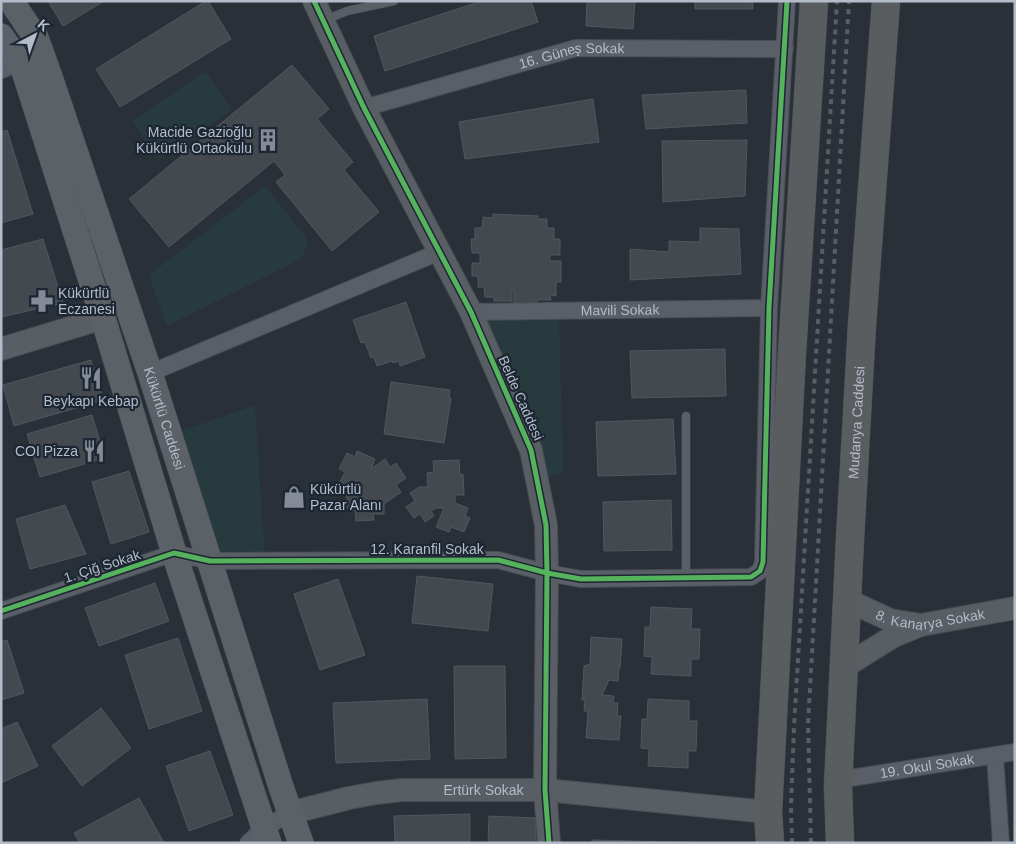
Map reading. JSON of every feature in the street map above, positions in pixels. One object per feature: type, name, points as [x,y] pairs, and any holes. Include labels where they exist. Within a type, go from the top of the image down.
[{"type":"highway","points":[[770,843],[768,812],[792,353],[814,1]]},
{"type":"highway","name":"Mudanya Caddesi","points":[[840,843],[838,780],[847,600],[863,315],[886,1]]},
{"type":"main road","name":"Kükürtlü Caddesi","points":[[11,1],[36,38],[150,373],[301,843]]},
{"type":"main road","name":"Kükürtlü Caddesi","points":[[1,36],[10,66],[22,68],[103,318],[260,838]]},
{"type":"street","points":[[769,308],[787,1]]},
{"type":"street","name":"Belde Caddesi","points":[[318,11],[364,108],[471,312],[531,450],[546,525],[545,790],[549,843]]},
{"type":"street","name":"16. Güneş Sokak","points":[[364,108],[576,48],[785,49]]},
{"type":"street","points":[[150,373],[439,252]]},
{"type":"street","name":"Mavili Sokak","points":[[471,312],[769,308]]},
{"type":"street","name":"12. Karanfil Sokak","points":[[210,561],[498,560],[547,573],[581,578],[751,577],[760,571],[763,562],[769,308]]},
{"type":"street","points":[[1,349],[103,318]]},
{"type":"street","points":[[174,553],[210,561]]},
{"type":"street","name":"1. Çiğ Sokak","points":[[1,611],[174,553]]},
{"type":"street","name":"8. Kanarya Sokak","points":[[847,600],[890,620],[921,625],[1015,608]]},
{"type":"street","points":[[844,667],[894,636],[921,625]]},
{"type":"street","name":"19. Okul Sokak","points":[[838,780],[1015,752]]},
{"type":"street","points":[[994,756],[1001,843]]},
{"type":"street","name":"Ertürk Sokak","points":[[260,838],[290,813],[349,798],[402,790],[545,790],[768,812]]},
{"type":"street","points":[[310,843],[318,843]]},
{"type":"lane","points":[[318,11],[347,11],[394,1]]},
{"type":"lane","points":[[686,416],[686,577]]},
{"type":"green space","points":[[206,71],[232,110],[159,160],[132,121]]},
{"type":"green space","points":[[265,186],[306,237],[306,248],[301,259],[167,326],[149,275]]},
{"type":"green space","points":[[559,311],[563,473],[537,478],[471,312]]},
{"type":"green space","points":[[255,405],[265,561],[210,561],[170,435]]},
{"type":"building","points":[[48,1],[104,1],[63,26]]},
{"type":"building","points":[[208,1],[231,39],[120,107],[96,69]]},
{"type":"building","points":[[482,1],[531,1],[538,22],[385,71],[374,36]]},
{"type":"building","points":[[587,1],[635,1],[633,29],[586,26]]},
{"type":"building","points":[[695,1],[752,1],[753,9],[695,9]]},
{"type":"building","name":"Macide Gazioğlu Kükürtlü Ortaokulu","points":[[292,65],[329,109],[317,119],[353,162],[344,170],[379,212],[332,251],[276,182],[285,175],[274,161],[169,247],[129,199]]},
{"type":"building","points":[[746,90],[747,123],[646,129],[642,95]]},
{"type":"building","points":[[593,99],[599,142],[465,159],[459,122]]},
{"type":"building","points":[[7,130],[33,214],[1,223],[1,132]]},
{"type":"building","points":[[747,140],[745,196],[663,202],[662,141]]},
{"type":"building","points":[[493,214],[538,216],[538,219],[547,219],[547,228],[554,228],[554,239],[560,239],[560,255],[550,255],[550,261],[561,261],[561,282],[556,282],[556,296],[550,295],[551,300],[537,300],[537,303],[514,303],[514,291],[512,291],[512,301],[494,301],[494,297],[485,297],[484,287],[478,287],[478,276],[472,276],[472,263],[480,263],[480,253],[472,253],[471,239],[475,239],[475,228],[482,228],[483,217],[493,218]]},
{"type":"building","points":[[700,228],[739,229],[741,274],[630,280],[630,249],[669,252],[669,241],[700,242]]},
{"type":"building","points":[[43,239],[63,303],[1,317],[1,250]]},
{"type":"building","points":[[406,302],[425,357],[400,366],[399,361],[393,363],[392,361],[377,366],[374,357],[371,358],[365,342],[361,343],[353,320]]},
{"type":"building","points":[[725,349],[726,396],[632,398],[630,351]]},
{"type":"building","points":[[91,360],[103,400],[14,426],[3,385]]},
{"type":"building","points":[[391,382],[450,390],[449,398],[451,398],[444,443],[384,434]]},
{"type":"building","points":[[92,415],[105,458],[40,477],[27,434]]},
{"type":"building","points":[[673,419],[676,474],[598,476],[596,422]]},
{"type":"building","points":[[357,451],[375,459],[371,469],[385,459],[390,467],[396,463],[406,478],[396,485],[401,492],[384,504],[384,514],[373,514],[374,520],[356,521],[355,510],[348,510],[346,492],[350,491],[350,486],[340,482],[345,472],[339,469],[347,453],[355,457]]},
{"type":"building","points":[[459,460],[460,475],[463,474],[464,495],[455,495],[455,503],[468,508],[465,516],[470,518],[464,532],[451,527],[449,532],[436,527],[444,508],[436,508],[431,511],[434,516],[425,522],[420,514],[414,518],[406,507],[415,501],[410,493],[419,487],[428,487],[427,473],[434,472],[433,461]]},
{"type":"building","points":[[129,471],[149,532],[111,544],[92,482]]},
{"type":"building","points":[[671,500],[672,550],[604,551],[603,502]]},
{"type":"building","points":[[65,505],[86,554],[30,569],[16,519]]},
{"type":"building","points":[[417,576],[493,584],[488,631],[412,623]]},
{"type":"building","points":[[338,579],[365,655],[320,670],[294,594]]},
{"type":"building","points":[[155,583],[169,621],[99,646],[85,608]]},
{"type":"building","points":[[651,607],[692,609],[691,629],[700,629],[699,659],[691,659],[691,676],[651,674],[652,657],[644,656],[645,627],[650,627]]},
{"type":"building","points":[[591,637],[622,639],[618,681],[609,680],[602,695],[614,696],[613,703],[618,703],[617,716],[621,716],[619,740],[586,738],[588,711],[584,711],[585,700],[582,700],[584,666],[590,664]]},
{"type":"building","points":[[178,638],[202,711],[149,729],[125,655]]},
{"type":"building","points":[[7,640],[24,693],[1,700],[1,642]]},
{"type":"building","points":[[454,666],[505,666],[506,758],[455,759]]},
{"type":"building","points":[[427,699],[430,759],[336,763],[333,703]]},
{"type":"building","points":[[648,699],[689,701],[689,721],[697,721],[696,751],[688,751],[688,768],[648,766],[649,749],[641,748],[642,719],[647,719]]},
{"type":"building","points":[[101,708],[131,748],[82,786],[52,746]]},
{"type":"building","points":[[17,722],[38,766],[1,783],[1,729]]},
{"type":"building","points":[[210,751],[233,815],[189,831],[166,766]]},
{"type":"building","points":[[139,798],[164,843],[80,843],[74,833]]},
{"type":"building","points":[[470,814],[470,843],[395,843],[394,816]]},
{"type":"building","points":[[489,816],[535,818],[536,843],[488,843]]},
{"type":"building","points":[[592,840],[712,843],[592,843]]},
{"type":"railway","points":[[792,843],[791,805],[794,727],[837,1]]},
{"type":"railway","points":[[811,843],[808,724],[849,1]]},
{"type":"cycle path","points":[[314,1],[364,108],[471,312],[531,450],[546,525],[545,790],[549,843]]},
{"type":"cycle path","points":[[1,611],[174,553],[210,561],[498,560],[547,573],[581,579],[751,577],[760,571],[763,562],[769,308],[787,1]]},
{"type":"place","name":"Macide Gazioğlu Kükürtlü Ortaokulu","points":[[268,140]]},
{"type":"place","name":"Kükürtlü Eczanesi","points":[[42,301]]},
{"type":"place","name":"Beykapı Kebap","points":[[91,378]]},
{"type":"place","name":"COI Pizza","points":[[94,451]]},
{"type":"place","name":"Kükürtlü Pazar Alanı","points":[[294,497]]}]
